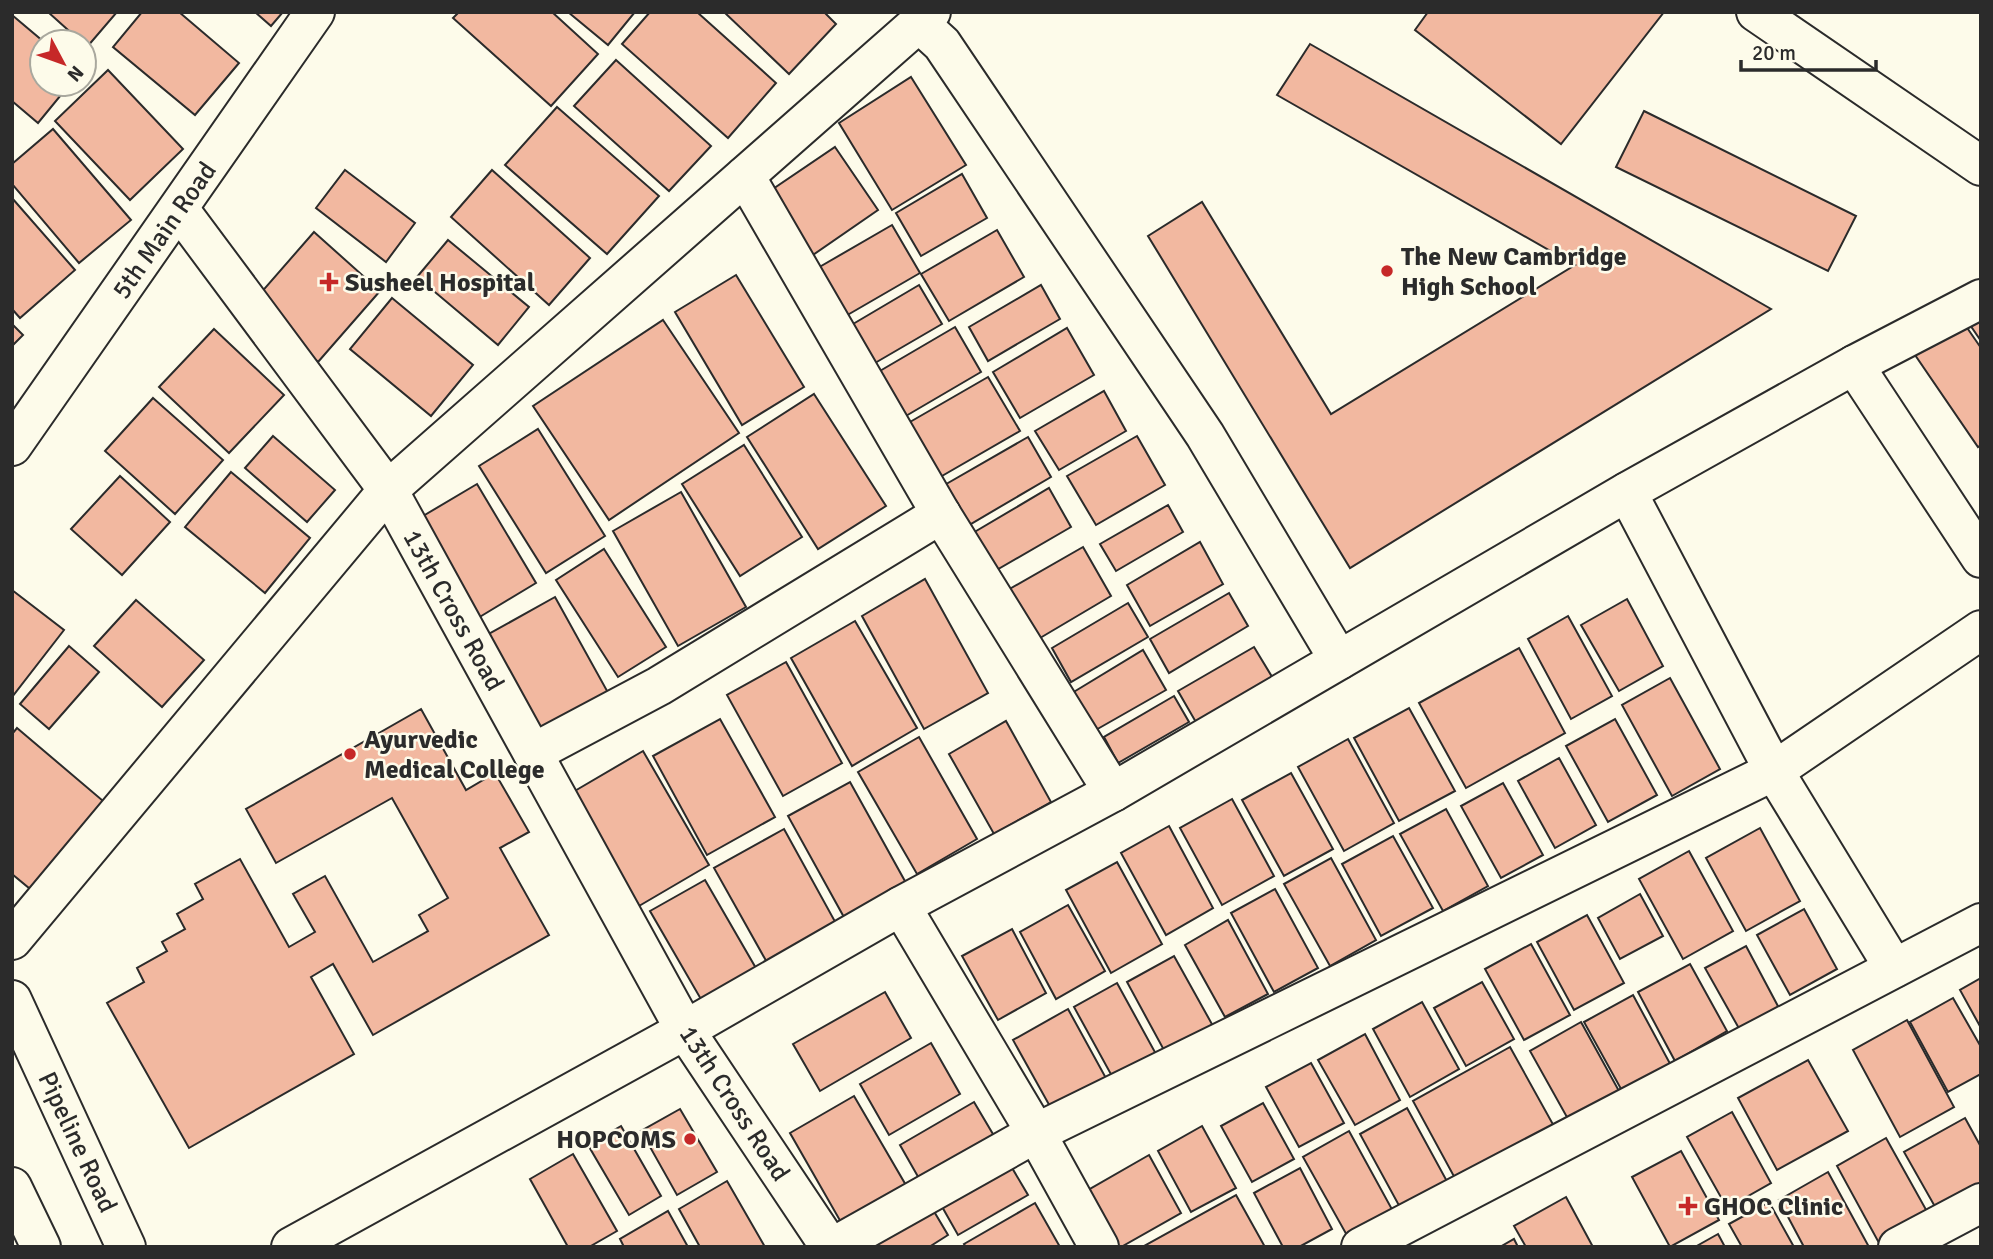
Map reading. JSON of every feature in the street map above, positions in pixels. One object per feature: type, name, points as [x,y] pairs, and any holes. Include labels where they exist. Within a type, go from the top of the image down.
[{"type":"street","name":"5th Main Road","points":[[12,446],[315,12]]},
{"type":"street","points":[[1756,12],[1981,166]]},
{"type":"street","points":[[12,940],[388,490],[925,18],[1205,435],[1339,660]]},
{"type":"street","points":[[745,176],[941,514],[1113,792]]},
{"type":"street","name":"13th Cross Road","points":[[179,209],[388,490],[685,1030],[831,1247]]},
{"type":"street","points":[[291,1247],[685,1030],[901,906],[1113,792],[1628,492],[1854,365],[1981,299]]},
{"type":"street","points":[[1854,365],[1981,558]]},
{"type":"street","points":[[1628,492],[1774,771],[1894,968]]},
{"type":"street","points":[[533,753],[659,686],[941,514]]},
{"type":"street","points":[[831,1247],[1036,1133],[1774,771],[1981,630]]},
{"type":"street","points":[[901,906],[1036,1133],[1099,1247]]},
{"type":"street","points":[[1361,1247],[1981,923]]},
{"type":"street","name":"Pipeline Road","points":[[12,1000],[126,1247]]},
{"type":"street","points":[[12,1187],[41,1247]]},
{"type":"street","points":[[1898,1247],[1981,1203]]},
{"type":"building","points":[[48,12],[117,12],[98,34],[98,28],[66,28]]},
{"type":"building","points":[[142,12],[179,12],[239,63],[195,115],[113,47]]},
{"type":"building","points":[[255,12],[283,12],[271,26]]},
{"type":"building","points":[[459,12],[552,12],[598,54],[551,106],[453,18]]},
{"type":"building","points":[[568,12],[635,12],[608,45]]},
{"type":"building","points":[[650,12],[697,12],[776,83],[728,138],[622,44]]},
{"type":"building","points":[[724,12],[824,12],[836,24],[789,74]]},
{"type":"building","points":[[1428,12],[1664,12],[1561,144],[1415,30]]},
{"type":"building","points":[[12,15],[28,28],[28,98],[59,98],[38,123],[12,101]]},
{"type":"building","points":[[1310,44],[1771,309],[1350,568],[1148,236],[1202,202],[1331,414],[1575,265],[1277,95]]},
{"type":"building","points":[[616,60],[711,146],[669,191],[574,106]]},
{"type":"building","points":[[108,70],[183,149],[130,200],[55,121],[79,98],[98,98],[98,80]]},
{"type":"building","points":[[911,77],[966,165],[892,210],[839,123]]},
{"type":"building","points":[[557,107],[659,196],[607,254],[505,165]]},
{"type":"building","points":[[1644,111],[1856,216],[1828,271],[1616,167]]},
{"type":"building","points":[[53,129],[131,220],[79,263],[12,184],[12,164]]},
{"type":"building","points":[[835,147],[878,210],[810,257],[767,193]]},
{"type":"building","points":[[345,170],[415,223],[386,262],[316,208]]},
{"type":"building","points":[[492,170],[590,258],[549,305],[451,217]]},
{"type":"building","points":[[962,174],[987,218],[921,256],[896,213]]},
{"type":"building","points":[[12,198],[75,270],[20,318],[12,309]]},
{"type":"building","points":[[892,225],[920,273],[844,317],[816,269]]},
{"type":"building","points":[[997,230],[1024,277],[949,321],[921,274]]},
{"type":"building","points":[[314,232],[380,291],[318,362],[252,303]]},
{"type":"building","points":[[448,240],[529,307],[498,345],[417,277]]},
{"type":"building","points":[[736,275],[804,387],[742,425],[675,312]]},
{"type":"building","points":[[919,285],[942,324],[875,363],[853,324]]},
{"type":"building","points":[[1041,285],[1060,319],[988,361],[969,327]]},
{"type":"building","points":[[392,298],[473,365],[431,416],[350,349]]},
{"type":"building","points":[[1981,309],[1981,341],[1966,319]]},
{"type":"building","points":[[1961,319],[1981,348],[1981,445],[1978,447],[1913,352]]},
{"type":"building","points":[[663,320],[739,433],[609,520],[533,406]]},
{"type":"building","points":[[12,324],[23,335],[12,346]]},
{"type":"building","points":[[955,327],[981,372],[899,420],[873,375]]},
{"type":"building","points":[[1067,328],[1094,375],[1020,418],[993,372]]},
{"type":"building","points":[[214,329],[284,395],[229,453],[159,387]]},
{"type":"building","points":[[988,377],[1020,431],[935,480],[903,426]]},
{"type":"building","points":[[1104,391],[1126,431],[1059,470],[1035,431]]},
{"type":"building","points":[[814,394],[886,506],[818,549],[747,437]]},
{"type":"building","points":[[153,398],[223,460],[175,514],[105,451]]},
{"type":"building","points":[[538,429],[605,536],[546,573],[479,466]]},
{"type":"building","points":[[273,436],[335,490],[307,522],[245,468]]},
{"type":"building","points":[[1137,436],[1165,485],[1096,525],[1067,476]]},
{"type":"building","points":[[1028,437],[1051,477],[964,528],[941,487]]},
{"type":"building","points":[[744,445],[802,537],[740,576],[682,484]]},
{"type":"building","points":[[231,472],[310,538],[265,593],[185,527]]},
{"type":"building","points":[[120,476],[170,522],[122,575],[71,529]]},
{"type":"building","points":[[477,484],[536,583],[478,618],[418,519]]},
{"type":"building","points":[[1049,488],[1071,527],[988,575],[966,537]]},
{"type":"building","points":[[681,492],[746,607],[678,646],[613,531]]},
{"type":"building","points":[[1168,505],[1183,532],[1116,571],[1100,544]]},
{"type":"building","points":[[1200,542],[1223,584],[1150,626],[1127,585]]},
{"type":"building","points":[[1083,547],[1111,596],[1035,641],[1006,591]]},
{"type":"building","points":[[604,549],[666,647],[618,677],[556,580]]},
{"type":"building","points":[[925,579],[988,693],[924,729],[862,616]]},
{"type":"building","points":[[12,590],[64,630],[12,697]]},
{"type":"building","points":[[1229,593],[1248,626],[1169,673],[1150,639]]},
{"type":"building","points":[[555,597],[611,698],[543,736],[487,635]]},
{"type":"building","points":[[1627,599],[1663,666],[1619,691],[1581,625]]},
{"type":"building","points":[[136,600],[204,660],[162,707],[94,646]]},
{"type":"building","points":[[1128,603],[1148,637],[1071,682],[1052,648]]},
{"type":"building","points":[[1568,616],[1612,696],[1571,719],[1528,639]]},
{"type":"building","points":[[855,621],[917,728],[852,766],[791,658]]},
{"type":"building","points":[[69,646],[99,672],[49,729],[20,704]]},
{"type":"building","points":[[1254,647],[1274,680],[1197,724],[1178,691]]},
{"type":"building","points":[[1519,648],[1565,733],[1466,788],[1419,703]]},
{"type":"building","points":[[1143,650],[1166,690],[1094,731],[1072,693]]},
{"type":"building","points":[[786,662],[842,763],[783,796],[727,695]]},
{"type":"building","points":[[1670,678],[1720,769],[1672,796],[1622,705]]},
{"type":"building","points":[[1174,696],[1189,722],[1118,763],[1104,737]]},
{"type":"building","points":[[1409,708],[1455,791],[1399,821],[1354,738]]},
{"type":"building","points":[[421,709],[466,790],[495,773],[529,832],[500,848],[549,935],[373,1035],[333,964],[311,977],[354,1054],[189,1148],[107,1003],[144,982],[137,968],[167,951],[162,942],[185,929],[177,914],[203,899],[195,884],[240,859],[289,947],[315,932],[293,894],[325,876],[373,962],[428,931],[419,915],[448,898],[392,798],[276,863],[246,809]]},
{"type":"building","points":[[720,719],[775,817],[707,855],[653,756]]},
{"type":"building","points":[[1615,719],[1657,795],[1608,822],[1566,746]]},
{"type":"building","points":[[1006,721],[1051,802],[994,834],[949,754]]},
{"type":"building","points":[[17,728],[109,806],[35,893],[12,874],[12,734]]},
{"type":"building","points":[[919,737],[977,839],[917,874],[858,772]]},
{"type":"building","points":[[1348,739],[1394,823],[1344,851],[1298,767]]},
{"type":"building","points":[[643,751],[709,865],[639,906],[573,792]]},
{"type":"building","points":[[1559,758],[1596,825],[1555,848],[1518,781]]},
{"type":"building","points":[[1291,773],[1333,849],[1284,876],[1242,800]]},
{"type":"building","points":[[850,782],[906,883],[845,919],[788,816]]},
{"type":"building","points":[[1503,783],[1543,855],[1501,878],[1461,806]]},
{"type":"building","points":[[1232,799],[1274,876],[1222,905],[1180,828]]},
{"type":"building","points":[[1446,809],[1488,886],[1443,911],[1400,834]]},
{"type":"building","points":[[1169,826],[1213,908],[1166,935],[1121,853]]},
{"type":"building","points":[[1760,828],[1800,901],[1746,931],[1706,858]]},
{"type":"building","points":[[784,829],[838,927],[769,966],[714,868]]},
{"type":"building","points":[[1393,836],[1433,908],[1381,936],[1342,864]]},
{"type":"building","points":[[1689,851],[1733,931],[1683,959],[1639,879]]},
{"type":"building","points":[[1331,858],[1376,940],[1330,966],[1284,884]]},
{"type":"building","points":[[1117,862],[1162,944],[1111,973],[1066,890]]},
{"type":"building","points":[[705,880],[757,970],[702,1001],[650,911]]},
{"type":"building","points":[[1275,889],[1318,968],[1274,992],[1231,913]]},
{"type":"building","points":[[1640,894],[1663,936],[1620,959],[1598,918]]},
{"type":"building","points":[[1068,905],[1105,971],[1056,999],[1020,932]]},
{"type":"building","points":[[1804,909],[1837,969],[1790,995],[1757,935]]},
{"type":"building","points":[[1587,915],[1624,983],[1574,1010],[1537,942]]},
{"type":"building","points":[[1228,920],[1268,994],[1225,1017],[1185,945]]},
{"type":"building","points":[[1012,929],[1046,993],[998,1020],[962,956]]},
{"type":"building","points":[[1531,944],[1570,1015],[1524,1040],[1485,969]]},
{"type":"building","points":[[1746,946],[1780,1010],[1741,1032],[1705,968]]},
{"type":"building","points":[[1174,956],[1213,1026],[1165,1052],[1127,982]]},
{"type":"building","points":[[1690,964],[1727,1031],[1675,1061],[1638,992]]},
{"type":"building","points":[[1981,978],[1981,1028],[1960,990]]},
{"type":"building","points":[[1482,982],[1514,1039],[1466,1066],[1434,1008]]},
{"type":"building","points":[[1117,983],[1156,1054],[1113,1078],[1074,1007]]},
{"type":"building","points":[[885,992],[911,1038],[820,1091],[793,1044]]},
{"type":"building","points":[[1633,995],[1674,1071],[1626,1098],[1584,1022]]},
{"type":"building","points":[[1953,998],[1981,1047],[1981,1074],[1948,1092],[1910,1022]]},
{"type":"building","points":[[1422,1002],[1459,1069],[1410,1097],[1373,1029]]},
{"type":"building","points":[[1068,1009],[1107,1080],[1052,1110],[1013,1040]]},
{"type":"building","points":[[1907,1020],[1954,1107],[1900,1137],[1853,1050]]},
{"type":"building","points":[[1581,1022],[1619,1091],[1568,1119],[1530,1051]]},
{"type":"building","points":[[1365,1034],[1400,1100],[1355,1125],[1318,1060]]},
{"type":"building","points":[[931,1043],[960,1094],[889,1135],[860,1084]]},
{"type":"building","points":[[1510,1047],[1555,1128],[1457,1182],[1413,1101]]},
{"type":"building","points":[[1808,1060],[1848,1131],[1777,1170],[1738,1098]]},
{"type":"building","points":[[1311,1063],[1344,1123],[1299,1147],[1266,1087]]},
{"type":"building","points":[[854,1096],[907,1187],[842,1224],[790,1133]]},
{"type":"building","points":[[974,1102],[1000,1146],[925,1189],[900,1145]]},
{"type":"building","points":[[1263,1103],[1294,1159],[1252,1182],[1221,1126]]},
{"type":"building","points":[[1407,1108],[1449,1185],[1402,1211],[1360,1134]]},
{"type":"building","points":[[680,1109],[717,1172],[677,1195],[641,1131]]},
{"type":"building","points":[[1732,1112],[1771,1183],[1727,1208],[1687,1137]]},
{"type":"building","points":[[1965,1118],[1981,1147],[1981,1189],[1938,1212],[1904,1152]]},
{"type":"building","points":[[621,1126],[661,1196],[629,1215],[588,1145]]},
{"type":"building","points":[[1202,1126],[1236,1188],[1191,1212],[1158,1151]]},
{"type":"building","points":[[1349,1131],[1394,1213],[1349,1239],[1303,1157]]},
{"type":"building","points":[[1886,1138],[1929,1215],[1879,1243],[1837,1166]]},
{"type":"building","points":[[1681,1151],[1719,1220],[1670,1247],[1632,1177]]},
{"type":"building","points":[[573,1154],[617,1231],[589,1247],[568,1247],[530,1179]]},
{"type":"building","points":[[1149,1155],[1181,1213],[1121,1247],[1113,1247],[1083,1193]]},
{"type":"building","points":[[1005,1156],[1028,1195],[958,1235],[936,1196]]},
{"type":"building","points":[[1300,1168],[1332,1229],[1299,1247],[1283,1247],[1254,1193]]},
{"type":"building","points":[[1828,1172],[1869,1247],[1804,1247],[1779,1200]]},
{"type":"building","points":[[727,1181],[765,1247],[700,1247],[679,1209]]},
{"type":"building","points":[[1236,1195],[1265,1247],[1142,1247]]},
{"type":"building","points":[[1566,1197],[1593,1247],[1526,1247],[1514,1226]]},
{"type":"building","points":[[926,1198],[948,1235],[929,1247],[856,1247]]},
{"type":"building","points":[[1769,1202],[1794,1247],[1742,1247],[1729,1224]]},
{"type":"building","points":[[1035,1203],[1060,1247],[966,1247],[964,1244]]},
{"type":"building","points":[[668,1211],[688,1247],[624,1247],[620,1239]]},
{"type":"building","points":[[1718,1234],[1725,1247],[1695,1247]]},
{"type":"building","points":[[1514,1239],[1518,1247],[1500,1247]]},
{"type":"place","name":"The New Cambridge High School","points":[[1387,271]]},
{"type":"place","name":"Susheel Hospital","points":[[329,282]]},
{"type":"place","name":"Ayurvedic Medical College","points":[[350,754]]},
{"type":"place","name":"HOPCOMS","points":[[690,1139]]},
{"type":"place","name":"GHOC Clinic","points":[[1688,1206]]}]
